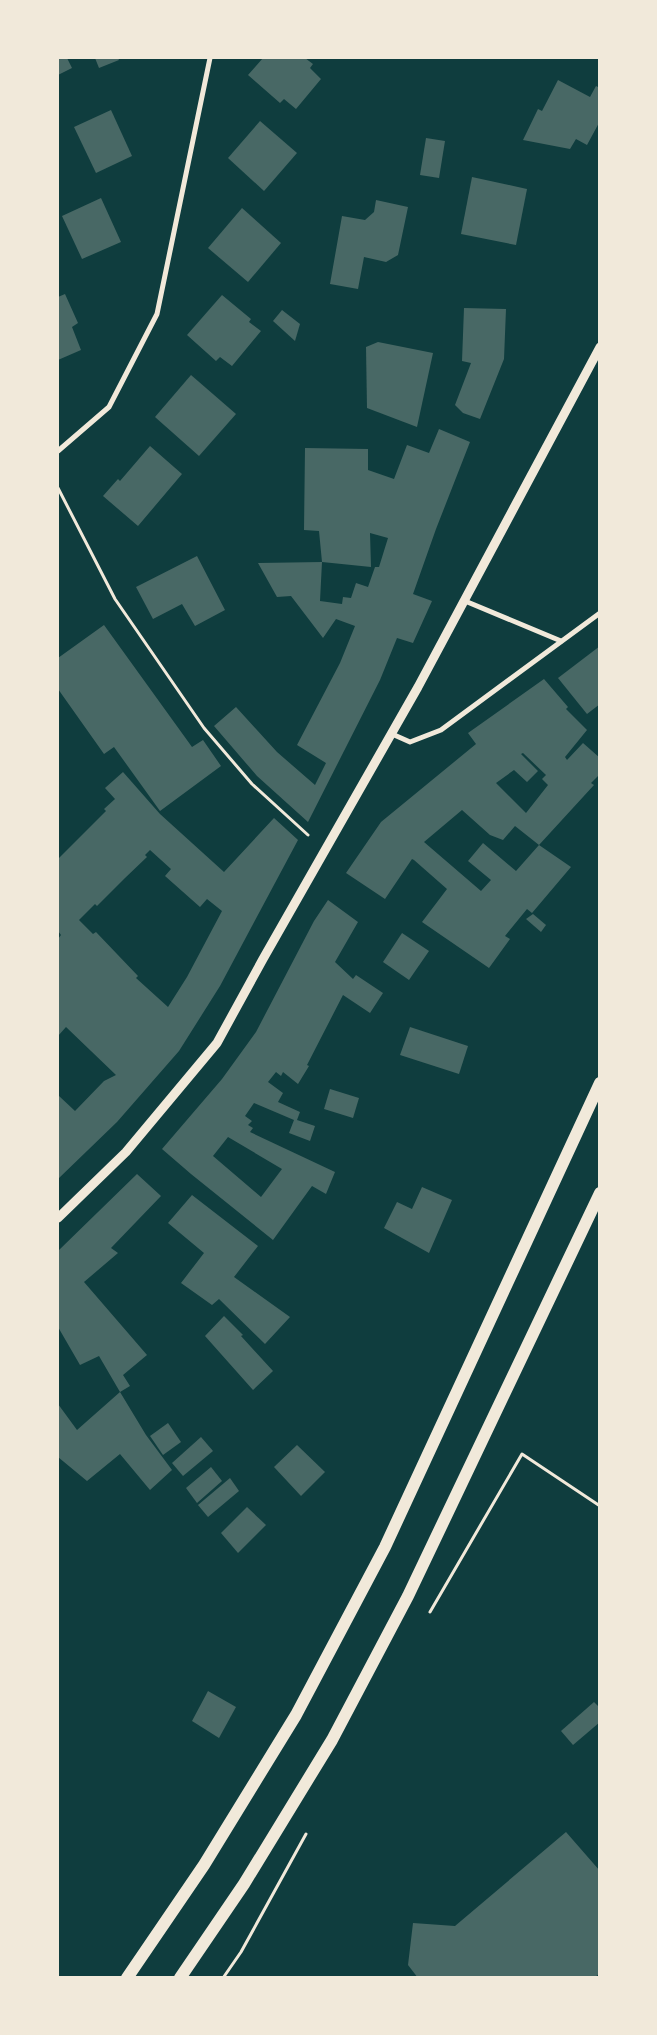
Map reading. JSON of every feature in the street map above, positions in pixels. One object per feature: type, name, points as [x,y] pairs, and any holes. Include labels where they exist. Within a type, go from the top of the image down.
[{"type":"main road","points":[[127,1978],[204,1865],[296,1715],[385,1546],[600,1083]]},
{"type":"main road","points":[[180,1978],[244,1884],[336,1731],[408,1596],[600,1193]]},
{"type":"street","points":[[58,451],[109,407],[157,314],[210,58]]},
{"type":"street","points":[[58,1218],[130,1147],[217,1043],[392,734],[600,347]]},
{"type":"street","points":[[465,601],[561,641]]},
{"type":"street","points":[[392,734],[410,742],[441,730],[600,613]]},
{"type":"path","points":[[58,488],[115,599],[204,728],[252,784],[325,850]]},
{"type":"path","points":[[425,1620],[522,1454],[600,1506]]},
{"type":"path","points":[[223,1978],[240,1952],[306,1833]]},
{"type":"building","points":[[58,58],[67,58],[72,68],[58,75]]},
{"type":"building","points":[[95,58],[118,58],[119,60],[99,68]]},
{"type":"building","points":[[263,58],[305,58],[313,64],[310,68],[321,79],[296,109],[284,99],[280,103],[248,75]]},
{"type":"building","points":[[558,80],[590,97],[596,86],[600,88],[600,121],[587,145],[576,139],[570,149],[523,140],[538,109],[542,111]]},
{"type":"building","points":[[111,110],[132,156],[96,173],[74,127]]},
{"type":"building","points":[[260,121],[297,153],[264,191],[228,158]]},
{"type":"building","points":[[426,138],[445,141],[439,178],[420,175]]},
{"type":"building","points":[[472,177],[527,189],[516,245],[461,234]]},
{"type":"building","points":[[101,198],[121,242],[82,259],[62,216]]},
{"type":"building","points":[[376,200],[408,207],[398,255],[386,262],[364,257],[358,289],[330,284],[342,216],[365,220],[374,212]]},
{"type":"building","points":[[242,208],[281,243],[248,282],[208,248]]},
{"type":"building","points":[[65,294],[78,323],[72,327],[81,350],[58,360],[58,297]]},
{"type":"building","points":[[222,295],[251,319],[249,322],[261,331],[232,366],[220,357],[216,361],[187,335]]},
{"type":"building","points":[[464,308],[506,309],[504,359],[480,419],[463,413],[455,405],[471,363],[462,361]]},
{"type":"building","points":[[282,310],[300,324],[295,341],[273,321]]},
{"type":"building","points":[[378,342],[433,353],[417,427],[367,408],[366,347]]},
{"type":"building","points":[[191,375],[236,414],[199,456],[155,417]]},
{"type":"building","points":[[439,429],[470,442],[413,594],[432,601],[413,643],[397,638],[380,680],[308,822],[257,776],[214,726],[236,707],[277,752],[315,785],[326,763],[297,745],[340,663],[355,626],[336,619],[323,638],[291,596],[277,597],[258,563],[322,562],[319,531],[304,530],[305,448],[368,449],[368,470],[394,479],[407,445],[429,453]],"holes":[[[370,533],[388,538],[379,567],[375,567],[368,587],[356,583],[351,598],[343,597],[342,604],[320,601],[322,562],[371,567]]]},
{"type":"building","points":[[150,446],[182,474],[138,526],[103,496],[118,479],[120,481]]},
{"type":"building","points":[[197,556],[225,610],[195,626],[182,604],[153,619],[136,587]]},
{"type":"building","points":[[104,625],[192,747],[203,740],[221,766],[160,811],[114,747],[104,754],[58,689],[58,658]]},
{"type":"building","points":[[600,646],[600,704],[587,714],[558,678]]},
{"type":"building","points":[[544,679],[568,707],[566,709],[587,730],[565,757],[567,760],[583,743],[600,758],[600,774],[591,783],[594,785],[539,845],[571,867],[532,913],[527,909],[505,936],[510,939],[489,968],[422,922],[447,889],[414,860],[412,859],[385,899],[346,873],[381,822],[476,744],[468,733]],"holes":[[[523,753],[546,775],[542,779],[548,785],[526,813],[496,783],[514,770],[527,782],[538,771],[521,754]],[[462,810],[490,835],[503,840],[515,826],[539,845],[516,871],[483,843],[468,861],[491,880],[481,891],[424,842]]]},
{"type":"building","points":[[123,772],[160,814],[224,872],[274,818],[298,840],[220,986],[179,1051],[117,1122],[58,1179],[58,1095],[75,1111],[104,1081],[116,1075],[66,1027],[58,1036],[58,939],[61,935],[58,931],[58,859],[106,811],[104,809],[115,799],[105,788]],"holes":[[[150,850],[171,869],[165,876],[200,907],[207,899],[222,911],[187,977],[168,1007],[136,978],[138,976],[96,932],[93,934],[79,920],[95,904],[97,906],[147,857],[145,855]]]},
{"type":"building","points":[[328,900],[358,922],[335,962],[353,979],[356,975],[383,993],[370,1013],[343,995],[307,1065],[309,1066],[298,1084],[283,1072],[281,1076],[276,1072],[268,1082],[283,1093],[278,1102],[300,1112],[297,1120],[315,1126],[310,1141],[289,1133],[294,1120],[254,1103],[245,1116],[252,1121],[248,1125],[253,1128],[250,1132],[335,1172],[326,1194],[312,1186],[273,1240],[162,1149],[222,1079],[256,1032],[314,921]],"holes":[[[228,1137],[282,1169],[261,1197],[213,1156]]]},
{"type":"building","points":[[533,914],[546,925],[541,932],[526,919]]},
{"type":"building","points":[[402,933],[429,951],[409,980],[383,962]]},
{"type":"building","points":[[410,1027],[468,1046],[459,1074],[400,1055]]},
{"type":"building","points":[[330,1089],[359,1098],[353,1118],[324,1109]]},
{"type":"building","points":[[137,1174],[161,1196],[111,1248],[118,1253],[84,1282],[147,1355],[123,1375],[130,1386],[120,1392],[99,1356],[80,1365],[58,1327],[58,1251]]},
{"type":"building","points":[[422,1187],[452,1200],[429,1253],[384,1228],[397,1202],[412,1209]]},
{"type":"building","points":[[192,1195],[258,1246],[234,1277],[290,1317],[265,1344],[219,1299],[212,1305],[181,1283],[204,1253],[168,1223]]},
{"type":"building","points":[[224,1316],[243,1335],[241,1336],[273,1371],[253,1390],[205,1336]]},
{"type":"building","points":[[120,1392],[146,1435],[172,1470],[150,1490],[120,1454],[87,1481],[58,1457],[58,1404],[77,1430]]},
{"type":"building","points":[[168,1423],[181,1442],[163,1455],[150,1436]]},
{"type":"building","points":[[201,1437],[213,1451],[183,1476],[172,1463]]},
{"type":"building","points":[[297,1445],[325,1472],[301,1496],[274,1467]]},
{"type":"building","points":[[211,1467],[222,1481],[197,1503],[186,1488]]},
{"type":"building","points":[[230,1478],[239,1491],[208,1517],[198,1505]]},
{"type":"building","points":[[247,1507],[266,1525],[238,1553],[221,1533]]},
{"type":"building","points":[[208,1691],[236,1707],[219,1738],[192,1721]]},
{"type":"building","points":[[594,1702],[600,1708],[600,1722],[573,1745],[561,1731]]},
{"type":"building","points":[[566,1832],[600,1871],[600,1973],[594,1978],[418,1978],[408,1965],[413,1923],[455,1926]]}]
